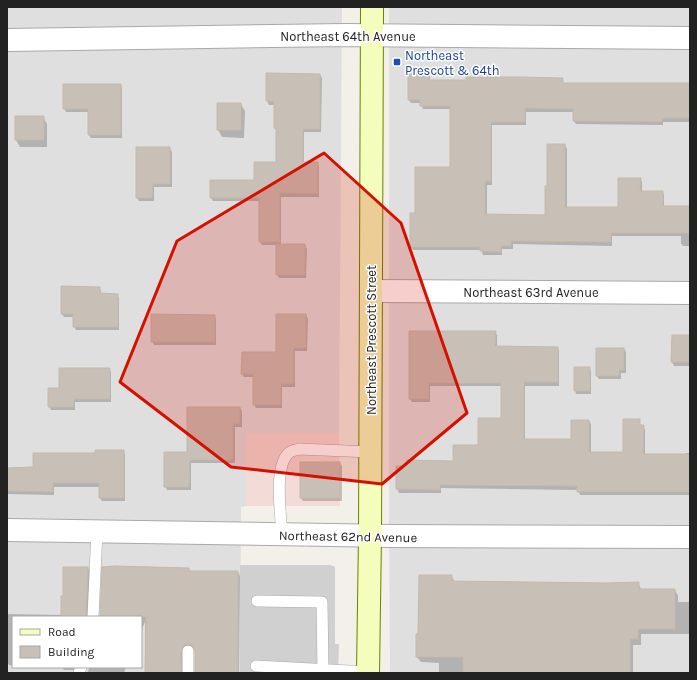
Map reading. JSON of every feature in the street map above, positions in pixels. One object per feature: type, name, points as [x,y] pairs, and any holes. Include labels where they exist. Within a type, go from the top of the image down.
[{"type":"street","name":"Northeast Prescott Street","points":[[368,672],[372,291],[372,7]]},
{"type":"street","name":"Northeast 64th Avenue","points":[[7,40],[372,35],[690,38]]},
{"type":"street","name":"Northeast 63rd Avenue","points":[[372,291],[690,293]]},
{"type":"street","name":"Northeast 62nd Avenue","points":[[7,530],[370,536],[690,537]]},
{"type":"lane","points":[[282,535],[278,482],[284,459],[291,451],[299,449],[371,452]]},
{"type":"lane","points":[[93,616],[97,531]]},
{"type":"lane","points":[[257,601],[322,602],[323,670]]},
{"type":"lane","points":[[188,651],[188,673]]},
{"type":"lane","points":[[256,666],[368,672]]},
{"type":"highlighted area","points":[[324,153],[401,223],[467,413],[382,484],[231,467],[120,382],[177,241]]},
{"type":"shaded area","points":[[7,7],[342,7],[339,433],[246,433],[246,506],[241,507],[240,673],[7,673]]},
{"type":"shaded area","points":[[389,7],[690,7],[690,673],[390,673]]},
{"type":"shaded area","points":[[246,433],[339,433],[340,506],[246,506]]},
{"type":"shaded area","points":[[240,565],[331,565],[335,567],[335,644],[339,644],[338,673],[240,673]]},
{"type":"building","points":[[408,71],[429,71],[429,80],[466,80],[466,77],[521,77],[563,78],[563,83],[690,83],[690,118],[662,118],[662,122],[573,121],[573,109],[525,108],[525,122],[491,122],[491,181],[485,181],[485,214],[545,215],[547,144],[565,144],[565,207],[618,207],[618,178],[641,178],[640,191],[663,191],[663,206],[690,206],[690,233],[611,233],[611,242],[511,241],[511,246],[501,246],[501,252],[480,251],[480,247],[410,247],[410,213],[415,213],[415,167],[450,167],[450,106],[420,106],[420,100],[408,100]]},
{"type":"building","points":[[266,73],[320,74],[320,129],[303,129],[303,162],[318,162],[318,194],[280,193],[280,242],[259,242],[259,198],[210,198],[210,180],[254,180],[254,162],[276,162],[274,102],[266,101]]},
{"type":"building","points":[[63,84],[121,84],[121,135],[88,135],[88,109],[63,109]]},
{"type":"building","points":[[217,103],[241,103],[241,130],[217,130]]},
{"type":"building","points":[[15,116],[44,116],[44,140],[15,140]]},
{"type":"building","points":[[136,147],[170,147],[170,184],[153,184],[152,198],[136,198]]},
{"type":"building","points":[[276,244],[305,244],[305,275],[276,275]]},
{"type":"building","points":[[61,286],[100,287],[100,293],[118,294],[118,327],[73,327],[73,314],[61,314]]},
{"type":"building","points":[[151,314],[215,315],[215,342],[151,342]]},
{"type":"building","points":[[276,314],[306,314],[306,348],[294,348],[294,384],[281,384],[281,405],[253,405],[253,374],[241,374],[242,352],[276,352]]},
{"type":"building","points":[[409,331],[496,331],[495,346],[558,347],[558,382],[524,382],[524,439],[571,439],[571,420],[589,420],[589,452],[623,452],[623,419],[640,419],[640,425],[644,425],[643,454],[690,454],[690,492],[577,492],[577,486],[440,485],[440,490],[396,489],[396,466],[407,466],[407,460],[453,461],[453,445],[478,445],[478,418],[501,418],[501,383],[429,383],[429,399],[409,399]]},
{"type":"building","points":[[672,335],[690,335],[690,362],[671,362]]},
{"type":"building","points":[[596,348],[624,348],[624,370],[619,370],[619,376],[596,376]]},
{"type":"building","points":[[574,367],[590,367],[590,391],[574,391]]},
{"type":"building","points":[[59,368],[110,368],[110,399],[74,399],[74,407],[48,407],[48,388],[59,388]]},
{"type":"building","points":[[187,407],[240,407],[240,424],[233,424],[233,460],[190,460],[189,487],[164,487],[164,452],[187,452]]},
{"type":"building","points":[[95,450],[124,450],[124,498],[99,498],[99,483],[53,483],[53,492],[7,491],[7,468],[33,467],[33,453],[95,453]]},
{"type":"building","points":[[300,462],[340,462],[340,498],[300,498]]},
{"type":"building","points":[[63,567],[88,567],[86,616],[61,616],[61,596],[63,596]]},
{"type":"building","points":[[102,567],[189,568],[189,571],[238,571],[238,673],[195,673],[195,651],[192,645],[188,644],[184,645],[181,651],[181,673],[145,673],[146,617],[100,616]]},
{"type":"building","points":[[419,575],[452,575],[452,581],[639,582],[639,589],[675,589],[675,629],[638,629],[638,639],[630,639],[630,673],[463,673],[463,657],[416,657]]},
{"type":"place","name":"Northeast Prescott & 64th","points":[[397,62]]}]
